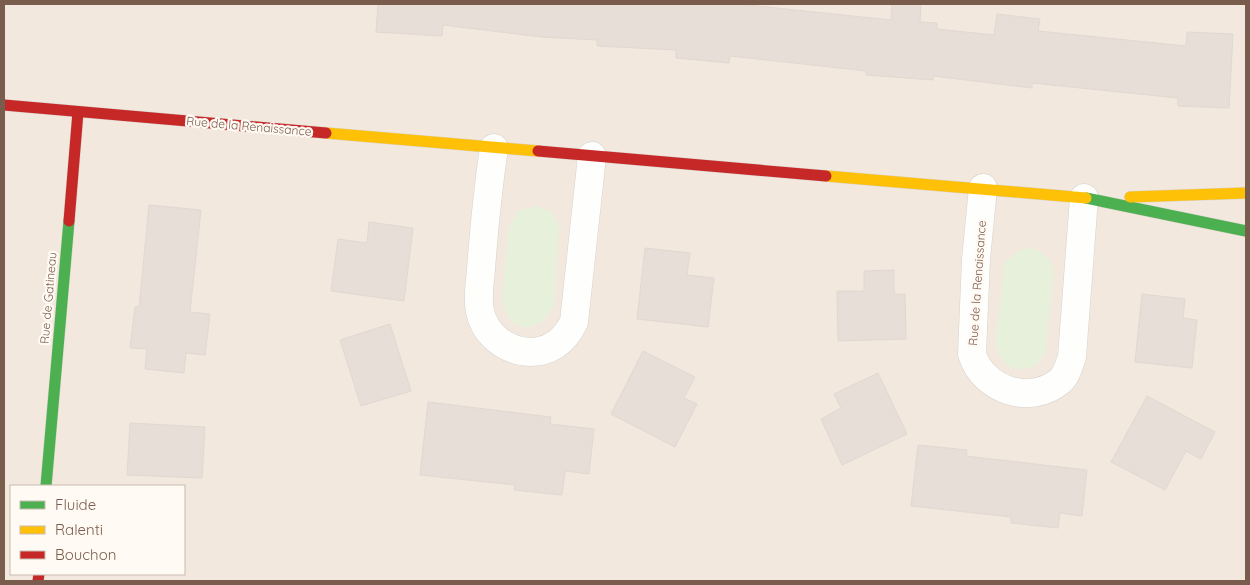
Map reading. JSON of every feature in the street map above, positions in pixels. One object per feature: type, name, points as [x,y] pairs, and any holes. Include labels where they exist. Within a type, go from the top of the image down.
[{"type":"street","name":"Rue de la Renaissance","points":[[4,105],[1084,198],[1246,231]]},
{"type":"street","name":"Rue de Gatineau","points":[[46,485],[78,112]]},
{"type":"street","points":[[494,148],[484,218],[480,311],[490,332],[497,340],[516,349],[529,352],[552,347],[561,341],[574,322],[592,156]]},
{"type":"street","name":"Rue de la Renaissance","points":[[983,188],[976,259],[972,354],[976,365],[989,381],[1012,392],[1037,391],[1060,380],[1066,372],[1072,356],[1084,198]]},
{"type":"street","name":"Rue de la Renaissance","points":[[1084,198],[1246,193]]},
{"type":"shaded area","points":[[4,4],[1246,4],[1246,581],[4,581]]},
{"type":"green space","points":[[536,206],[551,212],[559,224],[554,306],[548,316],[540,323],[532,327],[524,327],[516,325],[510,319],[502,298],[509,227],[518,211]]},
{"type":"green space","points":[[1030,248],[1046,256],[1054,272],[1045,354],[1033,367],[1018,369],[1006,365],[996,347],[996,337],[1005,262],[1021,250]]},
{"type":"building","points":[[378,4],[739,4],[891,20],[892,4],[921,4],[920,22],[937,23],[937,29],[994,35],[997,14],[1040,19],[1038,31],[1186,46],[1187,32],[1233,34],[1229,108],[1178,106],[1178,98],[1032,83],[1032,88],[933,76],[933,80],[866,75],[866,71],[730,56],[729,63],[676,58],[676,50],[597,46],[597,40],[541,37],[443,25],[442,36],[376,32]]},
{"type":"building","points":[[149,205],[201,210],[190,312],[210,314],[205,355],[186,353],[184,373],[145,369],[147,349],[130,348],[135,307],[139,307]]},
{"type":"building","points":[[369,222],[413,228],[404,301],[331,291],[338,239],[367,243]]},
{"type":"building","points":[[645,248],[690,253],[687,275],[714,278],[708,327],[637,319]]},
{"type":"building","points":[[894,270],[894,294],[905,294],[906,339],[838,341],[837,291],[864,291],[864,271]]},
{"type":"building","points":[[1142,294],[1185,299],[1183,318],[1197,320],[1192,368],[1135,362]]},
{"type":"building","points":[[390,324],[411,391],[361,406],[340,340]]},
{"type":"building","points":[[643,351],[695,377],[684,398],[697,404],[675,447],[611,414]]},
{"type":"building","points":[[878,373],[907,434],[842,465],[821,419],[841,408],[834,394]]},
{"type":"building","points":[[1147,396],[1215,432],[1201,459],[1186,451],[1165,490],[1111,462]]},
{"type":"building","points":[[428,402],[551,417],[550,424],[594,429],[589,474],[565,471],[562,495],[514,490],[515,485],[420,475]]},
{"type":"building","points":[[130,423],[205,427],[202,478],[127,475]]},
{"type":"building","points":[[918,445],[967,450],[966,456],[1087,470],[1082,516],[1060,513],[1058,528],[1011,523],[1011,517],[911,506]]},
{"type":"traffic: fast","points":[[1086,198],[1246,231]]},
{"type":"traffic: fast","points":[[46,485],[69,221]]},
{"type":"traffic: slow","points":[[326,133],[538,151]]},
{"type":"traffic: slow","points":[[826,176],[1086,198]]},
{"type":"traffic: slow","points":[[1130,197],[1246,193]]},
{"type":"traffic: jam","points":[[4,105],[326,133]]},
{"type":"traffic: jam","points":[[69,221],[78,112]]},
{"type":"traffic: jam","points":[[538,151],[826,176]]},
{"type":"traffic: jam","points":[[38,581],[39,575]]}]
